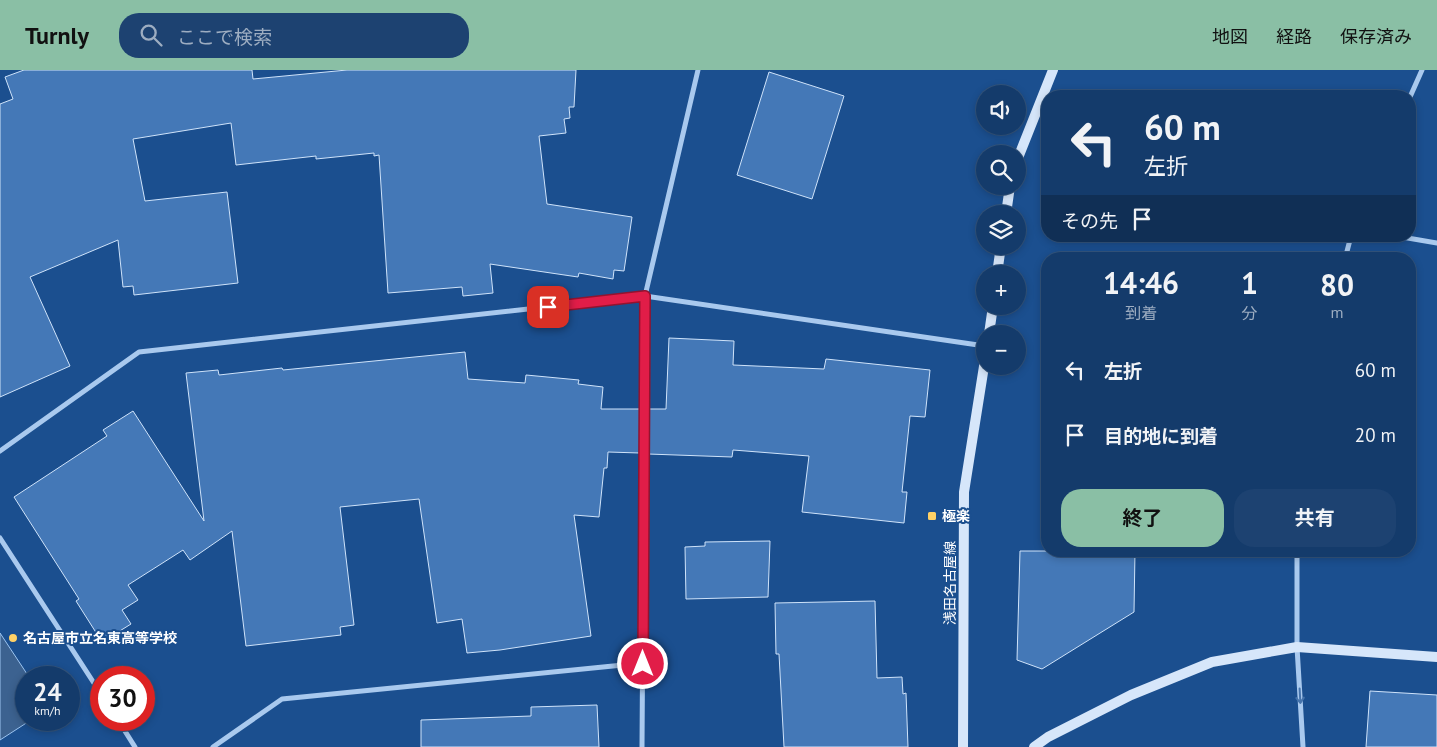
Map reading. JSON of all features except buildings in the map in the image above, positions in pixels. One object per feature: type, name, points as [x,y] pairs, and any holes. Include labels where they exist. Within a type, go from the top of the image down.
[{"type":"main road","points":[[1045,90],[1053,70]]},
{"type":"main road","points":[[1023,145],[1041,100]]},
{"type":"main road","name":"浅田名古屋線","points":[[963,747],[964,492],[983,375]]},
{"type":"main road","points":[[1034,747],[1048,737],[1131,695],[1212,662],[1297,647],[1437,657]]},
{"type":"street","points":[[642,747],[645,296],[698,70]]},
{"type":"street","points":[[1413,90],[1422,70]]},
{"type":"street","points":[[1416,239],[1437,243]]},
{"type":"street","points":[[0,451],[140,352],[645,296],[976,345]]},
{"type":"street","points":[[0,538],[90,677]]},
{"type":"street","points":[[1297,557],[1297,647],[1303,747]]},
{"type":"street","points":[[213,747],[282,699],[643,664]]},
{"type":"street","points":[[125,731],[135,747]]},
{"type":"water","points":[[0,633],[22,666],[15,666],[15,730],[0,740]]},
{"type":"place","name":"極楽","points":[[932,516]]},
{"type":"place","name":"名古屋市立名東高等学校","points":[[13,638]]},
{"type":"route","points":[[548,307],[645,296],[643,664]]}]
